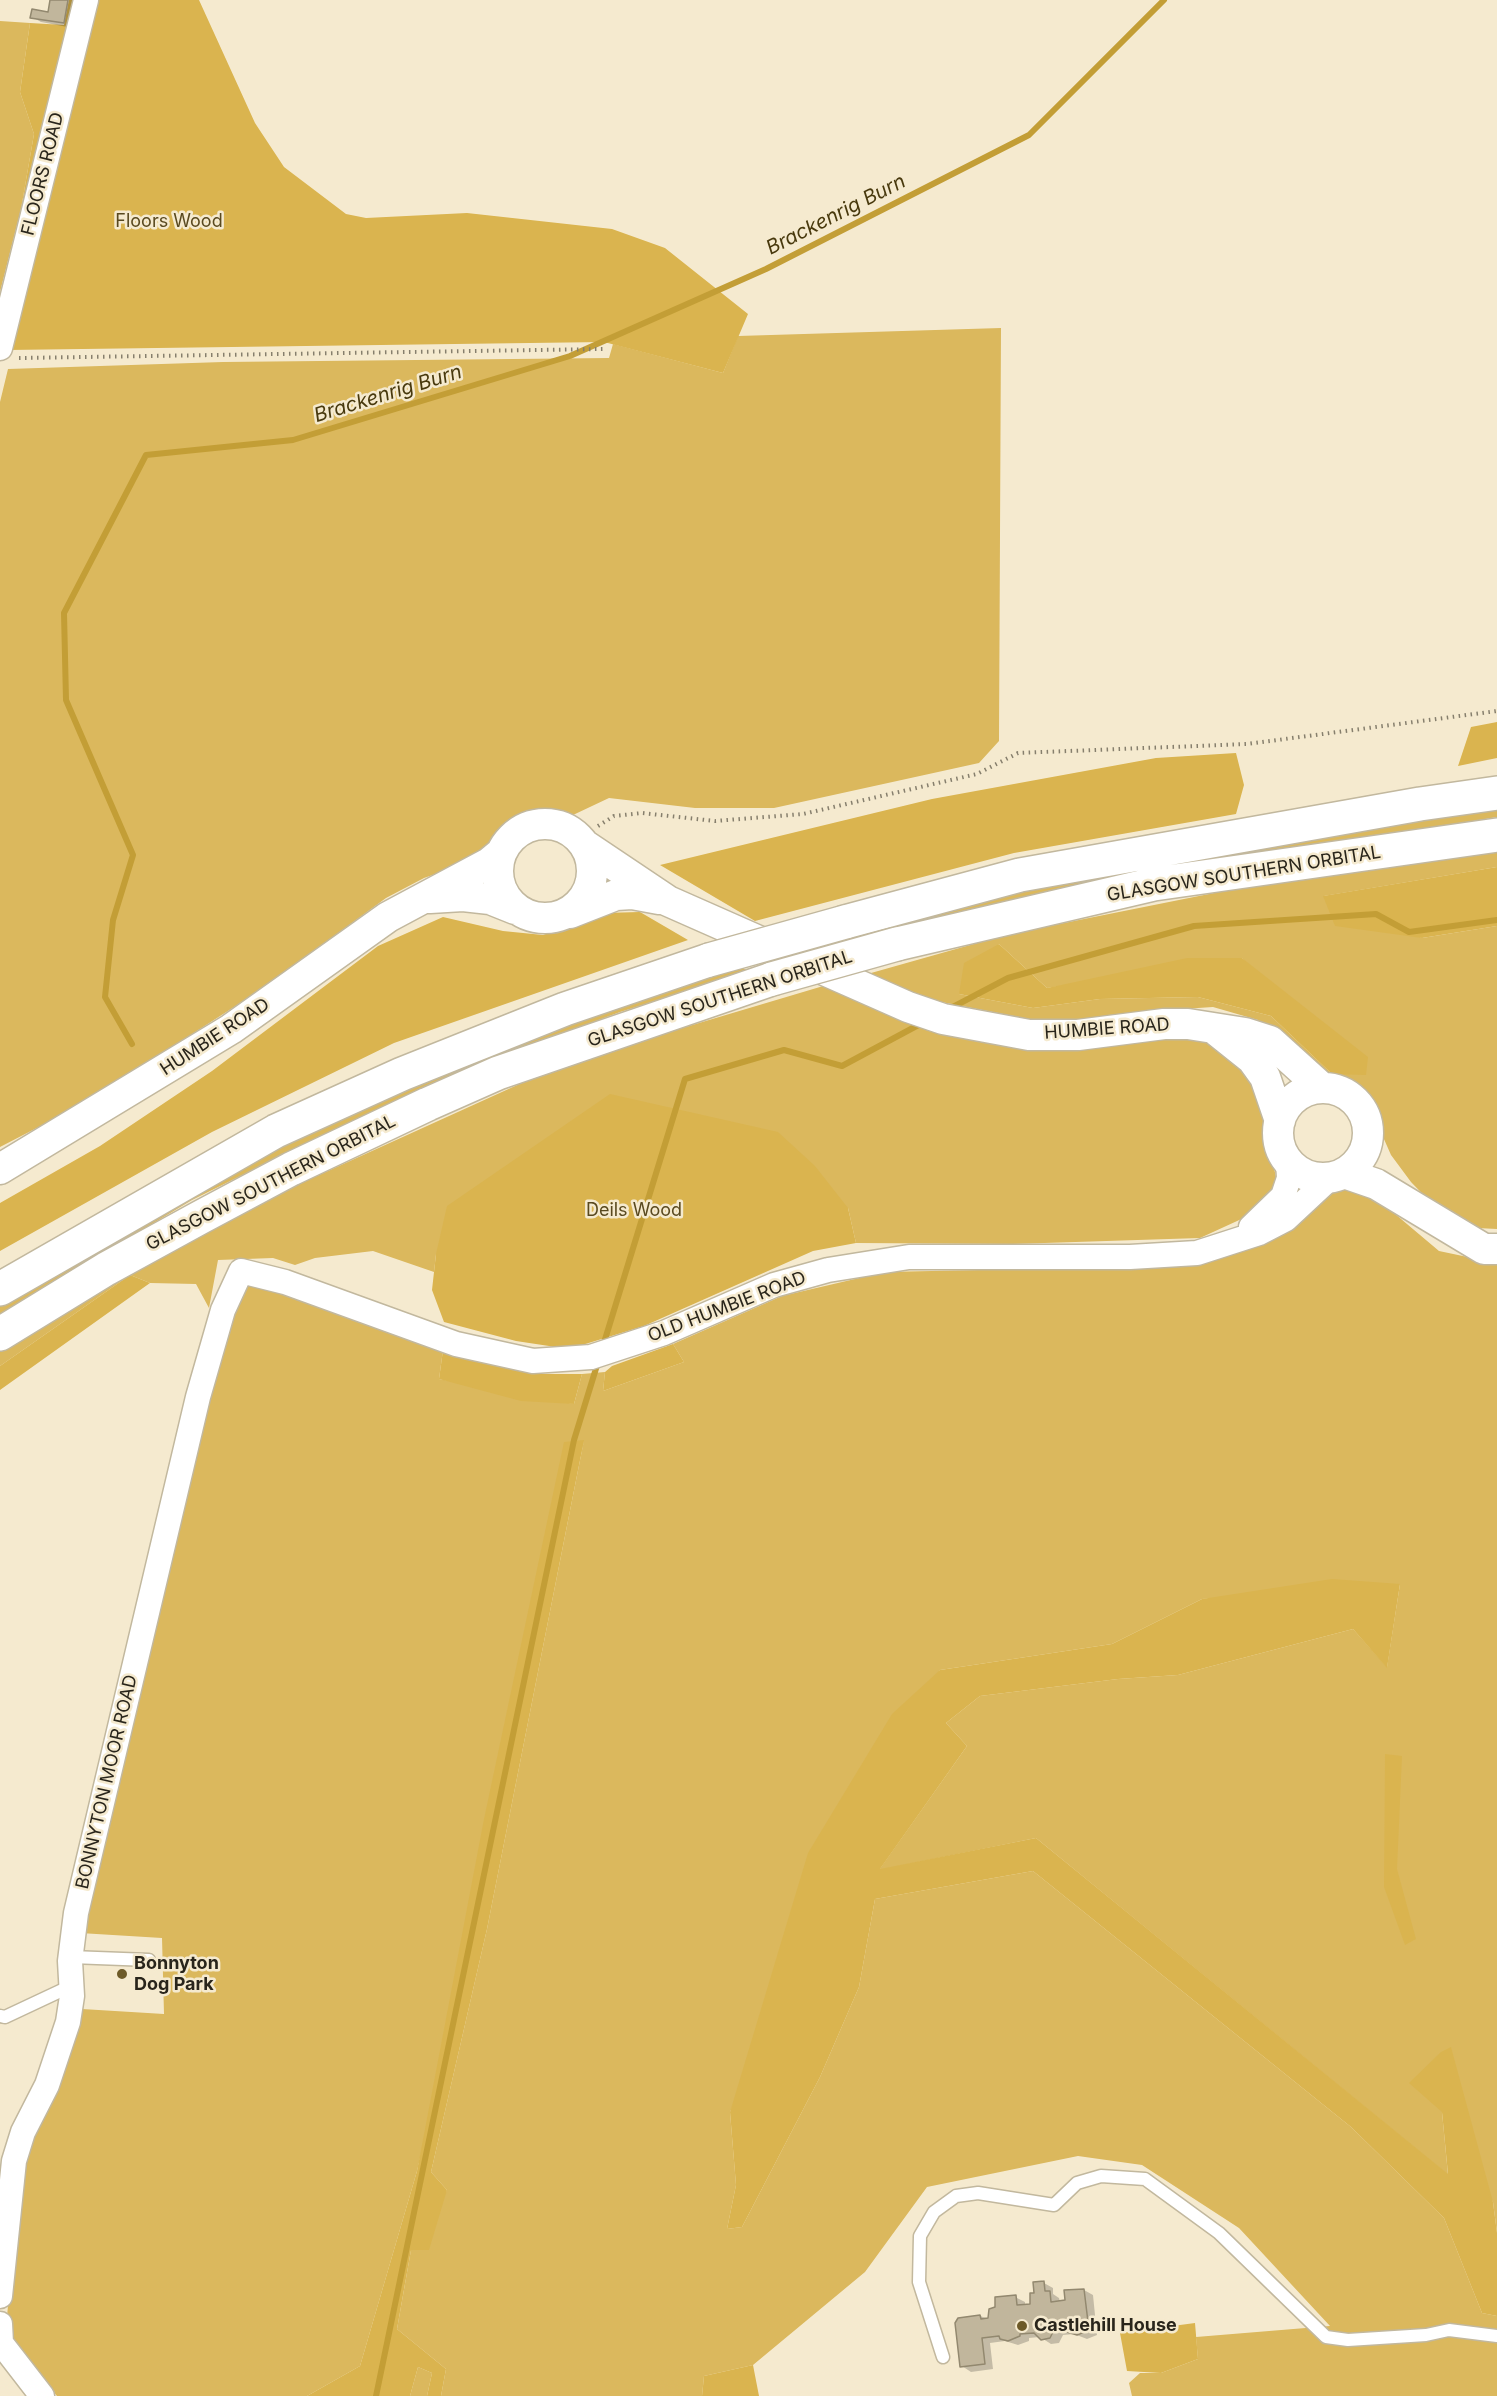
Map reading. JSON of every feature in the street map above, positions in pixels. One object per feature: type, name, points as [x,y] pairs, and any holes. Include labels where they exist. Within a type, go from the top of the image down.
[{"type":"highway","name":"GLASGOW SOUTHERN ORBITAL","points":[[0,1289],[276,1131],[402,1074],[565,1009],[709,960],[1020,875],[1409,806],[1497,793]]},
{"type":"highway","name":"GLASGOW SOUTHERN ORBITAL","points":[[0,1334],[106,1269],[201,1217],[291,1169],[428,1104],[498,1073],[772,979],[897,944],[1154,884],[1497,835]]},
{"type":"street","name":"FLOORS ROAD","points":[[6,353],[86,0]]},
{"type":"street","points":[[541,824],[560,826],[583,843],[592,861],[592,882],[586,897],[567,913],[541,919],[515,909],[499,884],[497,869],[501,853],[510,839],[525,828],[541,824]]},
{"type":"street","name":"HUMBIE ROAD","points":[[583,843],[668,901],[908,1007],[943,1019],[1029,1035],[1078,1035],[1164,1024],[1245,1033],[1270,1041],[1322,1088],[1347,1095],[1356,1103],[1366,1120],[1368,1139],[1378,1159],[1412,1208]]},
{"type":"street","name":"HUMBIE ROAD","points":[[0,1169],[231,1029],[388,916],[489,863],[501,853]]},
{"type":"street","name":"HUMBIE ROAD","points":[[567,913],[616,896],[632,894],[668,901]]},
{"type":"street","name":"HUMBIE ROAD","points":[[424,899],[463,896],[490,899],[515,909]]},
{"type":"street","points":[[1212,1028],[1252,1059],[1265,1077],[1280,1121]]},
{"type":"street","points":[[1228,1245],[1268,1213],[1283,1196],[1289,1178],[1288,1161],[1281,1149],[1278,1135],[1280,1121],[1286,1108],[1295,1098],[1308,1091],[1322,1088]]},
{"type":"street","points":[[1228,1245],[1286,1219],[1337,1176],[1355,1165],[1364,1153],[1368,1139]]},
{"type":"street","name":"HUMBIE ROAD","points":[[1288,1161],[1307,1175],[1337,1176],[1376,1184],[1412,1208],[1484,1249],[1497,1249]]},
{"type":"street","name":"OLD HUMBIE ROAD","points":[[241,1271],[305,1289],[456,1344],[533,1361],[591,1357],[664,1333],[774,1285],[828,1270],[909,1257],[1130,1257],[1197,1253],[1228,1245]]},
{"type":"street","name":"BONNYTON MOOR ROAD","points":[[0,2296],[14,2161],[23,2132],[47,2085],[68,2022],[76,1912],[198,1397],[223,1310],[241,1271]]},
{"type":"street","points":[[0,2324],[1,2343],[42,2396]]},
{"type":"lane","points":[[71,1957],[149,1960]]},
{"type":"lane","points":[[0,2016],[5,2017],[71,1986]]},
{"type":"lane","points":[[943,2358],[919,2282],[920,2236],[934,2212],[956,2196],[978,2193],[1054,2205],[1077,2183],[1101,2176],[1145,2179],[1219,2233],[1326,2337],[1348,2340],[1426,2335],[1449,2330],[1497,2336]]},
{"type":"path","points":[[6,353],[603,349]]},
{"type":"path","points":[[583,843],[614,816],[642,813],[715,821],[803,814],[976,774],[1018,753],[1247,744],[1497,711]]},
{"type":"green space","points":[[69,0],[78,0],[21,209],[34,134],[20,92],[30,23],[64,25]]},
{"type":"green space","name":"Floors Wood","points":[[94,0],[199,0],[255,123],[284,167],[346,214],[366,218],[467,213],[612,229],[665,248],[748,314],[723,373],[604,342],[8,350]]},
{"type":"green space","points":[[0,21],[30,23],[20,92],[34,134],[21,209],[0,292]]},
{"type":"green space","points":[[1001,328],[999,741],[979,763],[774,808],[695,808],[609,798],[573,815],[551,809],[525,816],[500,833],[482,854],[467,863],[424,878],[386,898],[262,989],[85,1103],[0,1147],[0,402],[8,369],[223,362],[609,358],[613,344],[723,373],[738,336]]},
{"type":"green space","points":[[1497,722],[1497,758],[1458,766],[1471,727]]},
{"type":"green space","points":[[1236,753],[1244,785],[1236,814],[1014,853],[755,921],[660,865],[932,799],[1156,758]]},
{"type":"green space","points":[[1497,803],[1497,817],[1363,840],[850,943],[842,935],[1003,892]]},
{"type":"green space","points":[[1497,846],[1497,867],[1324,896],[1422,938],[1497,926],[1497,1229],[1477,1228],[1439,1211],[1411,1182],[1391,1155],[1365,1096],[1350,1082],[1324,1073],[1282,1036],[1258,1020],[1213,1007],[1137,1012],[1077,1021],[1039,1021],[931,1000],[864,975],[1009,934],[1264,883]],"holes":[[[999,944],[1047,988],[1242,958],[1332,1074],[1271,1016],[1198,997],[1100,999],[1033,1008],[959,994]]]},
{"type":"green space","points":[[1497,867],[1497,926],[1422,938],[1335,926],[1323,896]]},
{"type":"green space","points":[[640,912],[688,940],[394,1043],[212,1132],[0,1251],[0,1203],[100,1146],[212,1071],[378,946],[443,917],[503,931],[543,935],[604,913]]},
{"type":"green space","points":[[999,944],[1047,988],[1187,958],[1242,958],[1368,1057],[1366,1075],[1332,1074],[1271,1016],[1198,997],[1100,999],[1033,1008],[959,994],[964,963]]},
{"type":"green space","points":[[738,965],[749,972],[620,1012],[501,1057],[327,1133],[192,1200],[0,1315],[0,1303],[250,1161],[441,1072],[537,1035]]},
{"type":"green space","points":[[830,984],[898,1019],[1199,1036],[1232,1053],[1263,1097],[1265,1125],[1278,1187],[1248,1216],[1200,1238],[1013,1244],[856,1243],[848,1208],[436,1254],[434,1272],[373,1251],[315,1258],[295,1265],[273,1258],[218,1260],[209,1308],[196,1284],[150,1283],[130,1275],[0,1366],[0,1347],[253,1205],[568,1062]]},
{"type":"green space","name":"Deils Wood","points":[[610,1094],[778,1132],[815,1166],[848,1208],[856,1243],[813,1251],[644,1326],[569,1349],[516,1341],[444,1322],[432,1290],[436,1254],[447,1206]]},
{"type":"green space","points":[[1342,1184],[1369,1192],[1439,1251],[1477,1259],[1497,1259],[1497,2233],[1493,2202],[1442,2112],[1448,2175],[1036,1838],[879,1870],[967,1746],[946,1723],[980,1696],[1118,1679],[1178,1675],[1353,1629],[1387,1667],[1400,1584],[1202,1599],[1112,1644],[940,1670],[730,2112],[736,2185],[727,2229],[742,2227],[820,2077],[859,1987],[875,1899],[1033,1871],[1351,2127],[1444,2218],[1482,2313],[1497,2316],[1497,2396],[1132,2396],[1129,2383],[1140,2373],[1161,2373],[1198,2359],[1196,2337],[1330,2326],[1239,2228],[1142,2165],[1078,2156],[927,2187],[865,2272],[753,2365],[704,2376],[702,2396],[441,2396],[446,2369],[397,2329],[411,2250],[447,2190],[431,2172],[487,1929],[584,1440],[417,2171],[360,2366],[307,2396],[57,2396],[8,2337],[7,2317],[20,2163],[31,2136],[64,2073],[82,2009],[164,2014],[162,1938],[80,1933],[125,1734],[233,1306],[247,1286],[263,1283],[443,1350],[439,1379],[574,1404],[582,1374],[605,1372],[603,1391],[684,1362],[673,1344],[782,1296],[885,1272],[1119,1267],[1227,1255]]},
{"type":"green space","points":[[130,1275],[150,1283],[0,1390],[0,1366]]},
{"type":"green space","points":[[673,1344],[684,1362],[603,1391],[605,1372],[612,1366]]},
{"type":"green space","points":[[443,1350],[532,1374],[582,1374],[574,1404],[521,1401],[439,1379]]},
{"type":"green space","points":[[584,1440],[487,1929],[431,2172],[447,2190],[429,2250],[411,2250],[397,2329],[446,2369],[441,2396],[427,2396],[432,2373],[418,2367],[410,2396],[307,2396],[360,2366],[417,2171],[484,1819],[564,1442]]},
{"type":"green space","points":[[1332,1579],[1400,1584],[1387,1668],[1353,1629],[1178,1675],[1118,1679],[980,1696],[946,1723],[967,1746],[880,1869],[1036,1838],[1448,2174],[1442,2112],[1409,2083],[1441,2052],[1451,2047],[1493,2202],[1497,2233],[1497,2316],[1482,2313],[1444,2218],[1351,2127],[1033,1871],[875,1899],[859,1987],[820,2077],[742,2227],[727,2229],[736,2185],[730,2112],[808,1853],[892,1714],[940,1670],[1112,1644],[1202,1599]]},
{"type":"green space","points":[[1385,1754],[1402,1756],[1397,1869],[1416,1939],[1405,1945],[1384,1887]]},
{"type":"green space","points":[[1195,2323],[1198,2359],[1161,2373],[1127,2371],[1120,2333]]},
{"type":"green space","points":[[753,2365],[759,2396],[702,2396],[704,2376]]},
{"type":"green space","points":[[418,2367],[432,2373],[427,2396],[410,2396]]},
{"type":"building","points":[[50,0],[68,0],[64,23],[30,18],[32,9],[48,12]]},
{"type":"building","name":"Castlehill House","points":[[1044,2281],[1045,2291],[1050,2291],[1051,2302],[1065,2300],[1064,2290],[1084,2289],[1089,2330],[1077,2335],[1067,2332],[1067,2329],[1054,2330],[1050,2338],[1041,2340],[1034,2333],[1020,2334],[1008,2341],[1000,2339],[999,2336],[982,2338],[985,2364],[960,2367],[955,2323],[958,2318],[980,2315],[981,2319],[988,2318],[989,2309],[995,2307],[995,2297],[1016,2295],[1017,2305],[1030,2304],[1030,2293],[1034,2293],[1033,2282]]},
{"type":"waterway","name":"Brackenrig Burn","points":[[132,1044],[105,997],[113,920],[133,855],[66,700],[64,613],[146,455],[293,440],[570,356],[766,269],[1029,135],[1164,0]]},
{"type":"waterway","points":[[949,1009],[1008,978],[1194,926],[1376,914],[1409,932],[1497,920]]},
{"type":"waterway","points":[[603,1346],[685,1079],[784,1050],[842,1066],[924,1022]]},
{"type":"waterway","points":[[376,2396],[574,1440],[598,1362]]},
{"type":"place","name":"Bonnyton Dog Park","points":[[122,1974]]},
{"type":"place","name":"Castlehill House","points":[[1022,2326]]}]
